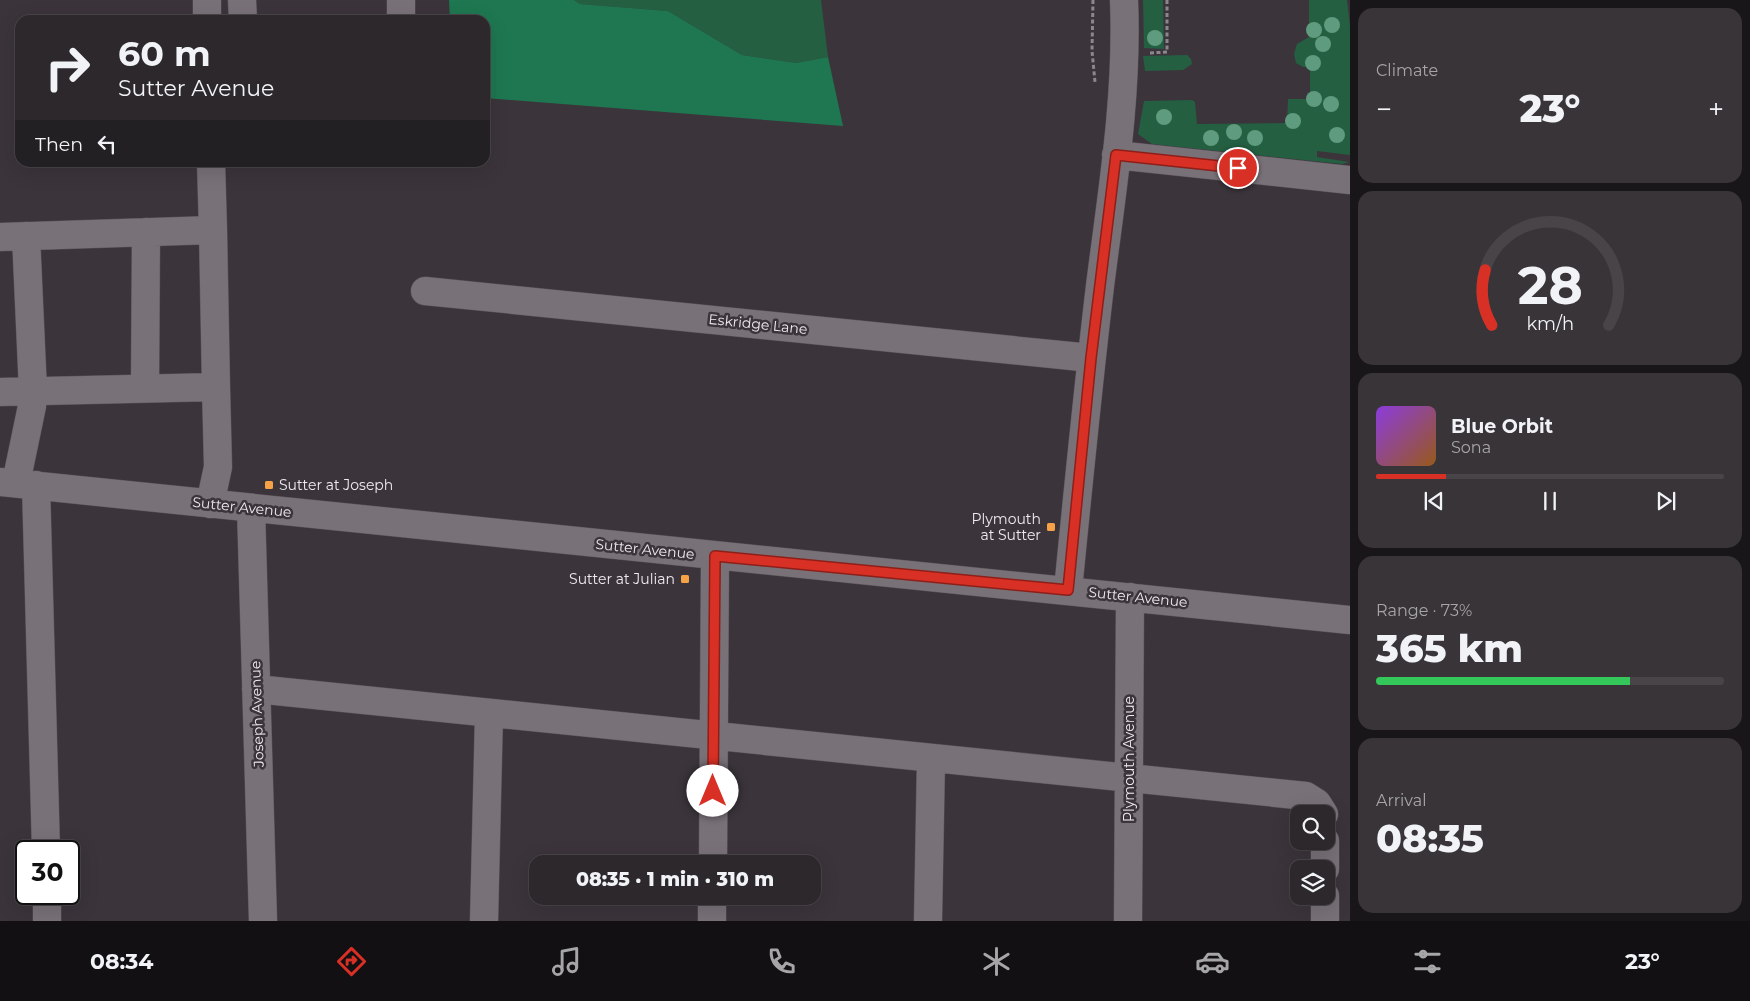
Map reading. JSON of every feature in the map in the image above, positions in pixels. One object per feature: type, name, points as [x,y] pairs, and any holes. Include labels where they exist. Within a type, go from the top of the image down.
[{"type":"street","points":[[207,0],[208,15]]},
{"type":"street","points":[[242,0],[243,15]]},
{"type":"street","points":[[401,0],[401,15]]},
{"type":"street","points":[[1068,590],[1091,358],[1123,84],[1124,0]]},
{"type":"street","points":[[1116,155],[1350,180]]},
{"type":"street","points":[[210,504],[218,467],[212,167]]},
{"type":"street","points":[[45,840],[17,483],[32,406],[33,391],[13,237],[213,230]]},
{"type":"street","points":[[145,388],[146,232]]},
{"type":"street","name":"Eskridge Lane","points":[[426,291],[1091,358]]},
{"type":"street","points":[[0,392],[216,386]]},
{"type":"street","name":"Sutter Avenue","points":[[17,483],[1350,620]]},
{"type":"street","name":"Joseph Avenue","points":[[251,508],[263,921]]},
{"type":"street","points":[[713,855],[715,556]]},
{"type":"street","name":"Plymouth Avenue","points":[[1128,921],[1130,597]]},
{"type":"street","points":[[256,688],[489,714],[1306,796],[1318,805]]},
{"type":"street","points":[[484,921],[489,714]]},
{"type":"street","points":[[928,921],[931,759]]},
{"type":"street","points":[[47,905],[48,921]]},
{"type":"street","points":[[712,905],[712,921]]},
{"type":"street","points":[[1325,905],[1325,921]]},
{"type":"path","points":[[1093,0],[1092,50],[1096,84]]},
{"type":"path","points":[[1149,53],[1167,52],[1167,0]]},
{"type":"green space","points":[[449,0],[574,0],[580,4],[668,11],[742,55],[796,63],[828,57],[843,126],[490,98],[490,15],[450,15]]},
{"type":"green space","points":[[574,0],[821,0],[828,57],[796,63],[742,55],[668,11],[580,4]]},
{"type":"green space","points":[[1143,0],[1163,0],[1164,49],[1144,48]]},
{"type":"green space","points":[[1309,0],[1347,0],[1350,26],[1350,155],[1317,151],[1317,157],[1349,162],[1342,164],[1152,144],[1138,134],[1144,101],[1192,100],[1195,102],[1197,124],[1287,123],[1288,99],[1310,99],[1310,67],[1303,67],[1296,63],[1294,54],[1297,44],[1309,37]]},
{"type":"green space","points":[[1187,55],[1191,59],[1192,64],[1183,70],[1145,71],[1143,56]]},
{"type":"place","name":"Sutter at Joseph","points":[[269,485]]},
{"type":"place","name":"Plymouth at Sutter","points":[[1051,527]]},
{"type":"place","name":"Sutter at Julian","points":[[685,579]]},
{"type":"route","points":[[713,791],[715,556],[1068,590],[1091,358],[1116,155],[1238,168]]}]
